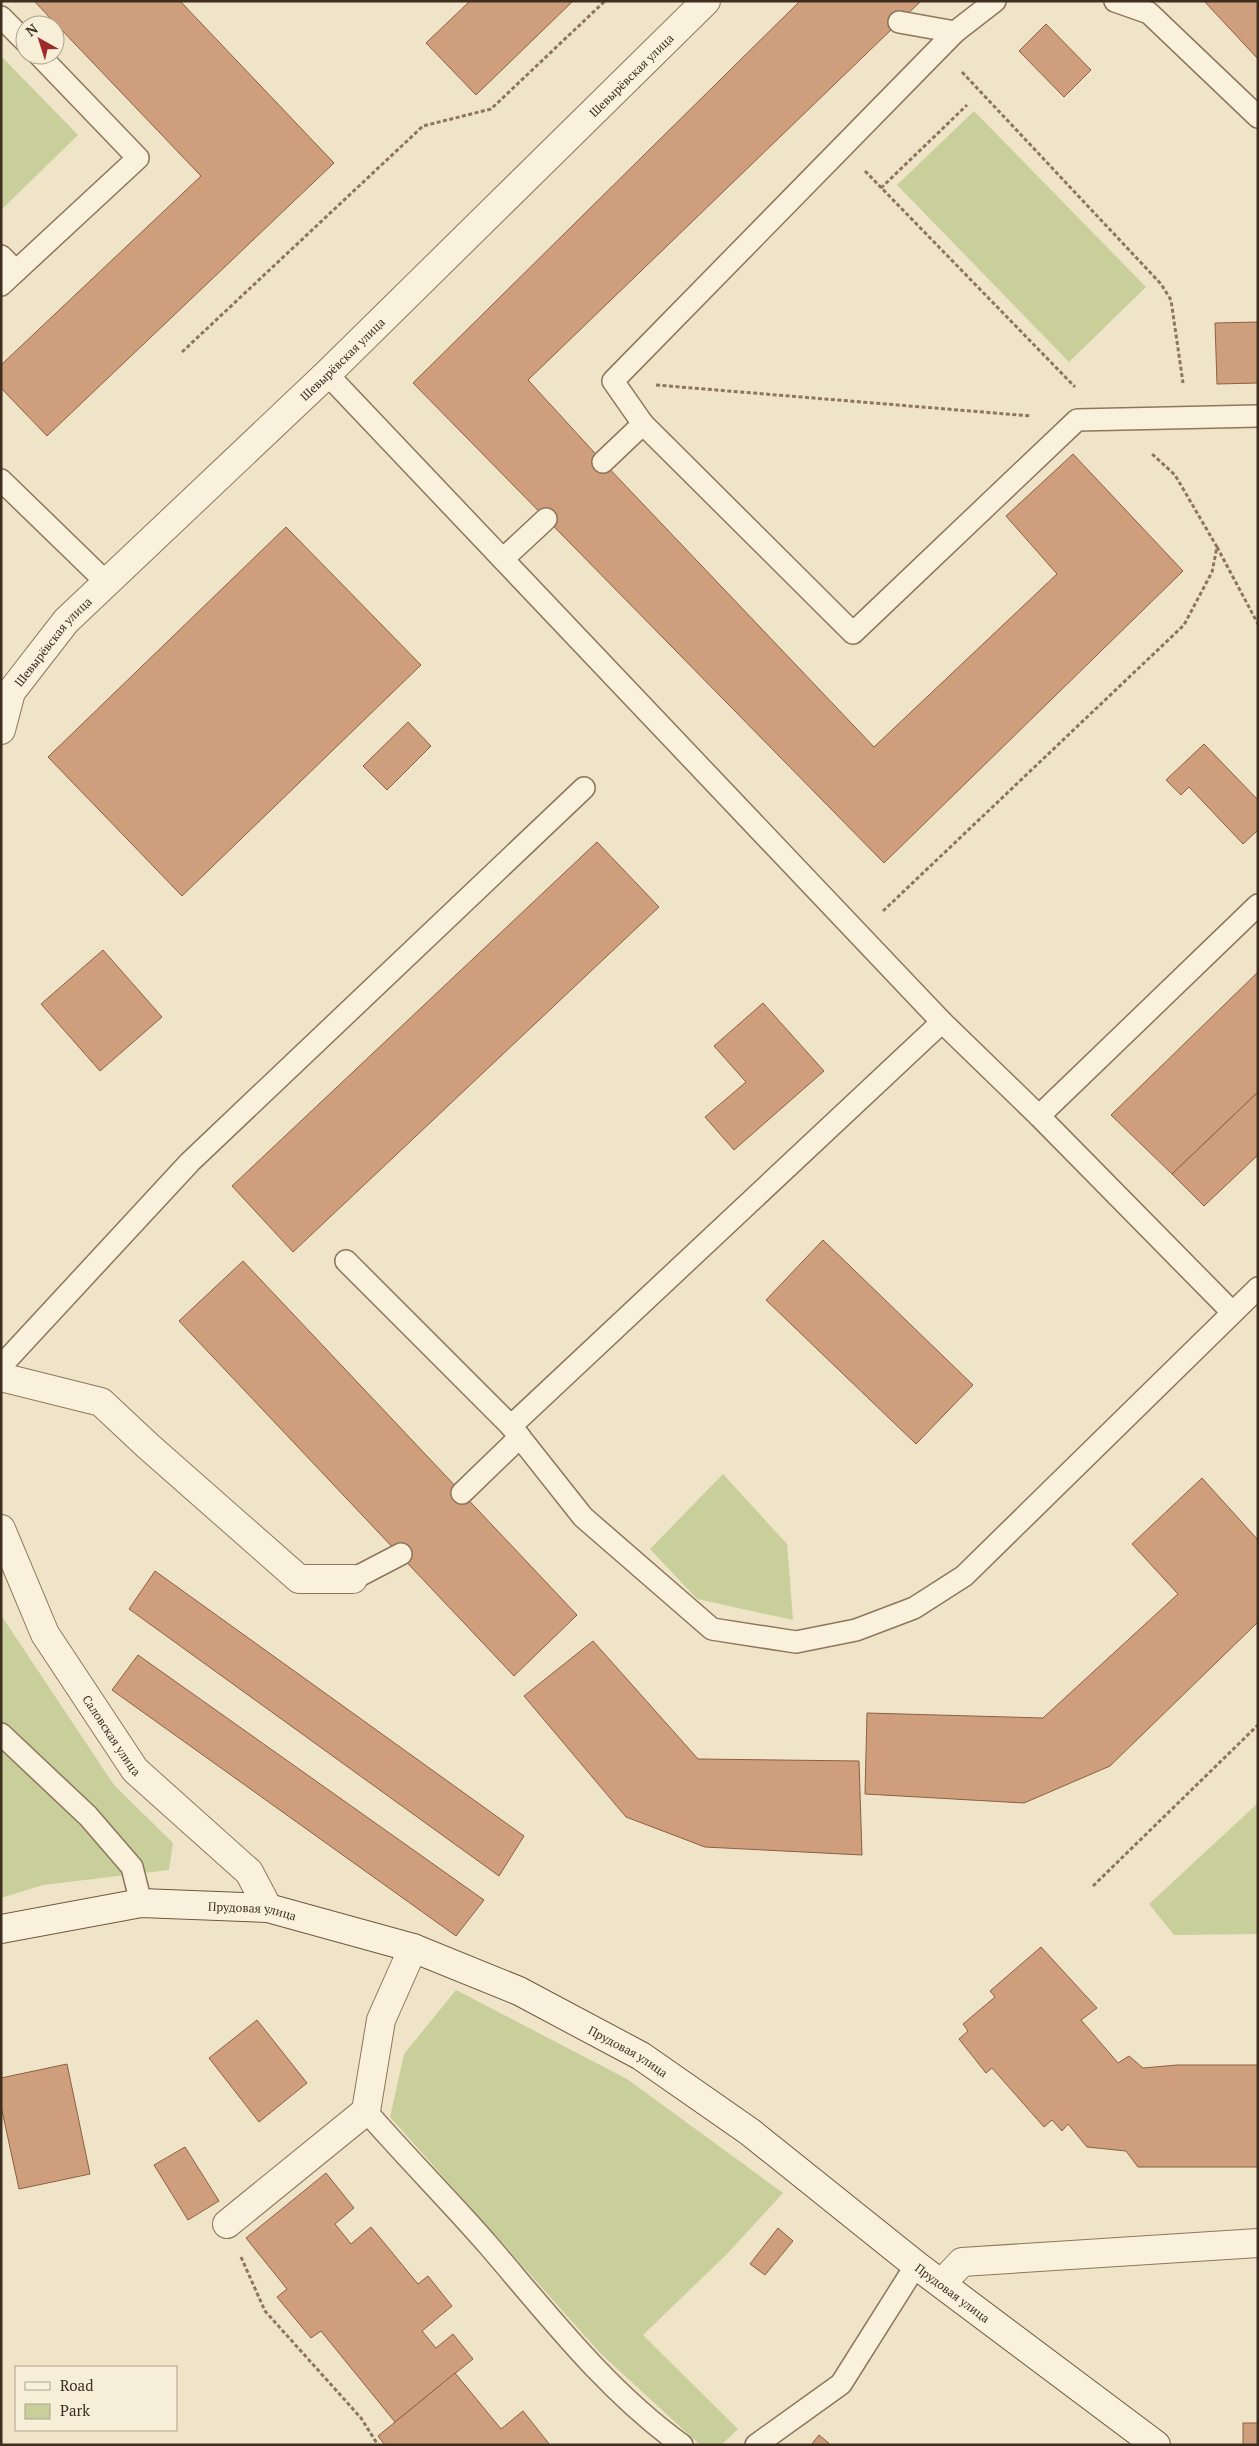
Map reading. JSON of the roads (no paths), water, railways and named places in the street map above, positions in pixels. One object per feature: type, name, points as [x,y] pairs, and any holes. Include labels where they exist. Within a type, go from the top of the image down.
[{"type":"street","name":"Шевырёвская улица","points":[[1,730],[6,686],[66,621],[327,374],[706,1]]},
{"type":"street","points":[[1,1377],[101,1402],[299,1579],[353,1579]]},
{"type":"street","name":"Саловская улица","points":[[1,1529],[45,1634],[135,1770],[249,1872],[268,1908]]},
{"type":"street","name":"Прудовая улица","points":[[1,1929],[141,1903],[268,1908],[414,1948],[519,1991],[641,2056],[750,2132],[916,2265],[1156,2445]]},
{"type":"street","points":[[227,2224],[366,2111],[382,2020],[414,1948]]},
{"type":"street","points":[[942,2283],[962,2262],[1258,2243]]},
{"type":"lane","points":[[995,1],[955,32],[613,381],[643,424],[853,633],[1077,420],[1258,416]]},
{"type":"lane","points":[[1115,1],[1149,13],[1258,117]]},
{"type":"lane","points":[[1,16],[15,31]]},
{"type":"lane","points":[[899,22],[955,32]]},
{"type":"lane","points":[[6,271],[138,158],[48,65]]},
{"type":"lane","points":[[327,374],[942,1022],[1040,1116],[1232,1312]]},
{"type":"lane","points":[[603,462],[643,424]]},
{"type":"lane","points":[[1,480],[106,582]]},
{"type":"lane","points":[[503,559],[546,519]]},
{"type":"lane","points":[[1,1366],[190,1162],[584,788]]},
{"type":"lane","points":[[1040,1116],[1258,905]]},
{"type":"lane","points":[[462,1493],[515,1432],[942,1022]]},
{"type":"lane","points":[[346,1260],[515,1432],[583,1517],[712,1629],[796,1642],[856,1630],[914,1608],[964,1576],[1258,1288]]},
{"type":"lane","points":[[353,1579],[400,1554]]},
{"type":"lane","points":[[1,1734],[88,1816],[132,1867],[141,1903]]},
{"type":"lane","points":[[366,2111],[454,2207],[577,2349],[650,2422],[682,2445]]},
{"type":"lane","points":[[756,2445],[841,2384],[916,2265]]}]
